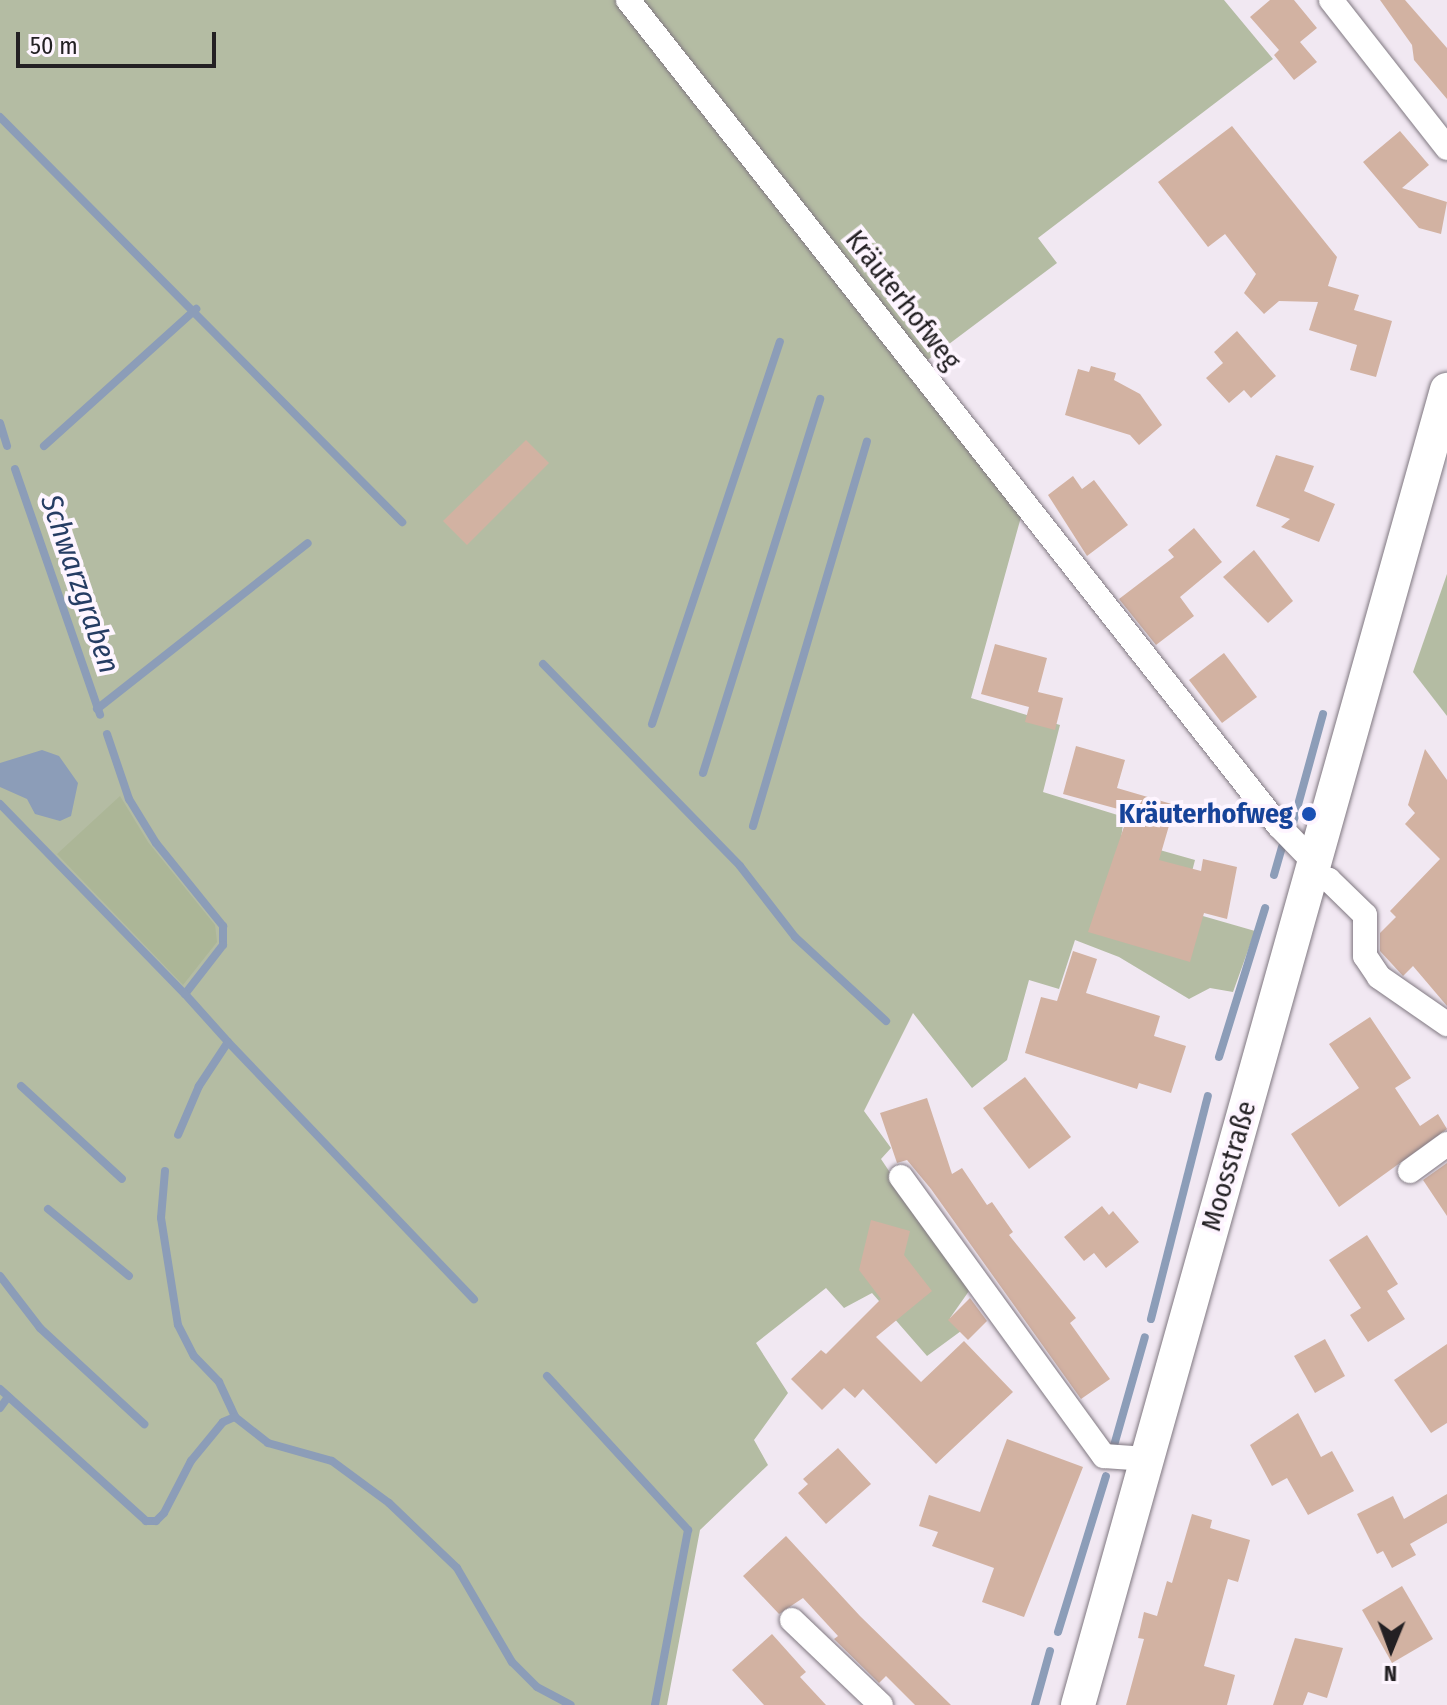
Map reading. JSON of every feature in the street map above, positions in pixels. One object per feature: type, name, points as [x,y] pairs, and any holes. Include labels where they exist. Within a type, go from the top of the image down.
[{"type":"street","name":"Kräuterhofweg","points":[[628,0],[1310,867]]},
{"type":"street","points":[[1331,0],[1447,148]]},
{"type":"street","name":"Moosstraße","points":[[1078,1705],[1310,867],[1447,390]]},
{"type":"street","points":[[1310,867],[1329,880],[1365,915],[1365,956],[1379,977],[1447,1024]]},
{"type":"street","points":[[1410,1171],[1447,1144]]},
{"type":"street","points":[[901,1177],[1104,1456],[1147,1459]]},
{"type":"street","points":[[792,1620],[881,1705]]},
{"type":"green space","points":[[0,0],[1224,0],[1273,59],[1038,238],[1057,263],[909,374],[1021,517],[971,698],[1060,725],[1043,792],[1124,817],[1121,839],[1195,860],[1182,910],[1255,931],[1233,992],[1210,988],[1189,999],[1119,957],[1075,940],[1059,989],[1029,980],[1007,1060],[972,1088],[913,1013],[864,1111],[891,1148],[881,1159],[969,1291],[950,1318],[961,1331],[927,1356],[872,1293],[844,1308],[826,1288],[756,1343],[788,1393],[754,1440],[768,1465],[700,1530],[667,1705],[0,1705]]},
{"type":"green space","points":[[1447,574],[1447,716],[1413,672]]},
{"type":"green space","points":[[120,796],[148,842],[215,925],[217,942],[183,985],[57,854]]},
{"type":"water","points":[[42,750],[59,756],[78,783],[71,816],[60,821],[35,814],[27,799],[0,787],[0,763]]},
{"type":"building","points":[[1270,0],[1294,0],[1317,28],[1300,42],[1317,62],[1294,80],[1274,55],[1279,50],[1250,17]]},
{"type":"building","points":[[1380,0],[1405,0],[1447,48],[1447,99],[1414,60],[1412,45]]},
{"type":"building","points":[[1232,126],[1337,257],[1328,286],[1359,295],[1354,310],[1392,321],[1376,377],[1350,370],[1357,345],[1309,330],[1318,302],[1279,301],[1264,314],[1244,293],[1256,274],[1225,234],[1208,247],[1158,182]]},
{"type":"building","points":[[1400,131],[1429,165],[1402,188],[1447,202],[1441,234],[1419,228],[1363,162]]},
{"type":"building","points":[[1237,331],[1276,376],[1251,398],[1244,390],[1229,403],[1206,378],[1223,363],[1214,352]]},
{"type":"building","points":[[1091,366],[1116,373],[1114,380],[1140,394],[1162,425],[1139,445],[1130,435],[1065,415],[1078,369],[1089,372]]},
{"type":"building","points":[[526,440],[549,463],[467,545],[443,521]]},
{"type":"building","points":[[1276,455],[1314,466],[1304,491],[1335,504],[1319,542],[1281,527],[1290,519],[1256,506]]},
{"type":"building","points":[[1073,476],[1082,489],[1094,480],[1128,525],[1087,556],[1048,495]]},
{"type":"building","points":[[1194,528],[1222,562],[1180,597],[1194,616],[1156,645],[1119,599],[1174,557],[1168,550]]},
{"type":"building","points":[[1254,550],[1293,601],[1268,623],[1223,577]]},
{"type":"building","points":[[995,644],[1047,658],[1038,692],[1063,698],[1055,730],[1025,722],[1029,707],[981,694]]},
{"type":"building","points":[[1224,653],[1257,697],[1222,723],[1189,680]]},
{"type":"building","points":[[1076,746],[1125,760],[1117,788],[1175,805],[1159,860],[1201,871],[1203,859],[1237,867],[1227,919],[1204,913],[1190,962],[1088,932],[1129,812],[1063,794]]},
{"type":"building","points":[[1425,749],[1447,780],[1447,1006],[1413,966],[1403,976],[1380,951],[1380,933],[1396,917],[1390,911],[1440,859],[1405,824],[1415,813],[1408,805]]},
{"type":"building","points":[[1073,951],[1097,959],[1086,993],[1160,1016],[1154,1036],[1186,1046],[1171,1093],[1139,1083],[1137,1089],[1025,1053],[1041,997],[1057,1001]]},
{"type":"building","points":[[1370,1017],[1411,1078],[1395,1088],[1420,1126],[1438,1114],[1447,1129],[1339,1207],[1291,1134],[1359,1088],[1329,1044]]},
{"type":"building","points":[[1025,1077],[1071,1137],[1029,1169],[983,1108]]},
{"type":"building","points":[[927,1098],[952,1174],[962,1168],[987,1205],[992,1202],[1013,1232],[1009,1235],[1076,1318],[1070,1323],[1110,1379],[1081,1399],[931,1189],[907,1160],[897,1163],[880,1113]]},
{"type":"building","points":[[1447,1163],[1447,1216],[1423,1180]]},
{"type":"building","points":[[1102,1206],[1109,1215],[1113,1211],[1139,1242],[1106,1268],[1094,1253],[1084,1261],[1064,1237]]},
{"type":"building","points":[[871,1220],[910,1231],[904,1255],[932,1291],[876,1337],[921,1382],[964,1341],[1013,1392],[936,1464],[863,1389],[855,1398],[844,1388],[822,1410],[791,1379],[821,1350],[826,1354],[881,1299],[859,1270]]},
{"type":"building","points":[[1367,1235],[1398,1284],[1387,1291],[1405,1319],[1368,1342],[1350,1315],[1361,1308],[1329,1260]]},
{"type":"building","points":[[970,1298],[987,1321],[968,1340],[948,1320]]},
{"type":"building","points":[[1325,1339],[1345,1376],[1315,1393],[1294,1356]]},
{"type":"building","points":[[1447,1344],[1447,1423],[1431,1433],[1394,1380]]},
{"type":"building","points":[[1298,1413],[1321,1457],[1332,1451],[1354,1491],[1308,1515],[1287,1478],[1272,1486],[1250,1445]]},
{"type":"building","points":[[1007,1439],[1083,1467],[1024,1617],[982,1602],[994,1568],[932,1546],[938,1532],[919,1526],[929,1495],[980,1512]]},
{"type":"building","points":[[838,1448],[871,1484],[826,1524],[798,1493],[808,1484],[803,1479]]},
{"type":"building","points":[[1447,1494],[1447,1523],[1410,1544],[1416,1555],[1392,1568],[1383,1551],[1377,1554],[1357,1514],[1393,1496],[1404,1519]]},
{"type":"building","points":[[1192,1514],[1212,1520],[1210,1528],[1250,1540],[1238,1582],[1228,1579],[1204,1666],[1235,1675],[1227,1705],[1126,1705],[1144,1639],[1138,1638],[1144,1612],[1157,1616],[1167,1581],[1172,1583]]},
{"type":"building","points":[[786,1536],[860,1616],[951,1705],[915,1705],[886,1676],[879,1683],[834,1639],[838,1636],[803,1598],[779,1614],[743,1576]]},
{"type":"building","points":[[1402,1586],[1433,1639],[1392,1663],[1362,1610]]},
{"type":"building","points":[[772,1634],[806,1672],[800,1677],[826,1705],[764,1705],[732,1670]]},
{"type":"building","points":[[1295,1638],[1343,1648],[1327,1698],[1308,1692],[1303,1705],[1273,1705]]},
{"type":"waterway","points":[[0,117],[402,522]]},
{"type":"waterway","points":[[44,446],[196,309]]},
{"type":"waterway","points":[[652,724],[780,342]]},
{"type":"waterway","points":[[703,773],[820,399]]},
{"type":"waterway","name":"Schwarzgraben","points":[[0,423],[7,446]]},
{"type":"waterway","points":[[753,826],[867,442]]},
{"type":"waterway","name":"Schwarzgraben","points":[[15,469],[100,715]]},
{"type":"waterway","points":[[97,709],[308,543]]},
{"type":"waterway","points":[[543,664],[740,866],[795,937],[886,1021]]},
{"type":"waterway","points":[[1293,823],[1323,714]]},
{"type":"waterway","name":"Schwarzgraben","points":[[107,734],[129,799],[156,843],[223,926],[223,945],[185,994],[228,1042],[199,1086],[178,1135]]},
{"type":"waterway","points":[[0,804],[185,994]]},
{"type":"waterway","points":[[1274,875],[1282,847]]},
{"type":"waterway","points":[[1219,1057],[1265,908]]},
{"type":"waterway","points":[[228,1042],[474,1299]]},
{"type":"waterway","points":[[21,1086],[122,1179]]},
{"type":"waterway","points":[[1151,1319],[1208,1096]]},
{"type":"waterway","name":"Schwarzgraben","points":[[165,1171],[161,1218],[178,1325],[194,1356],[219,1382],[235,1417],[268,1443],[332,1461],[389,1503],[457,1568],[512,1662],[537,1687],[571,1705]]},
{"type":"waterway","points":[[48,1209],[129,1276]]},
{"type":"waterway","points":[[0,1276],[40,1328],[144,1424]]},
{"type":"waterway","points":[[1113,1449],[1145,1337]]},
{"type":"waterway","points":[[547,1376],[688,1530],[655,1705]]},
{"type":"waterway","points":[[0,1389],[146,1521],[156,1521],[164,1513],[191,1461],[223,1422],[235,1417]]},
{"type":"waterway","points":[[0,1408],[8,1397]]},
{"type":"waterway","points":[[1058,1632],[1106,1476]]},
{"type":"waterway","points":[[1035,1705],[1050,1651]]},
{"type":"place","name":"Kräuterhofweg","points":[[1309,814]]}]
